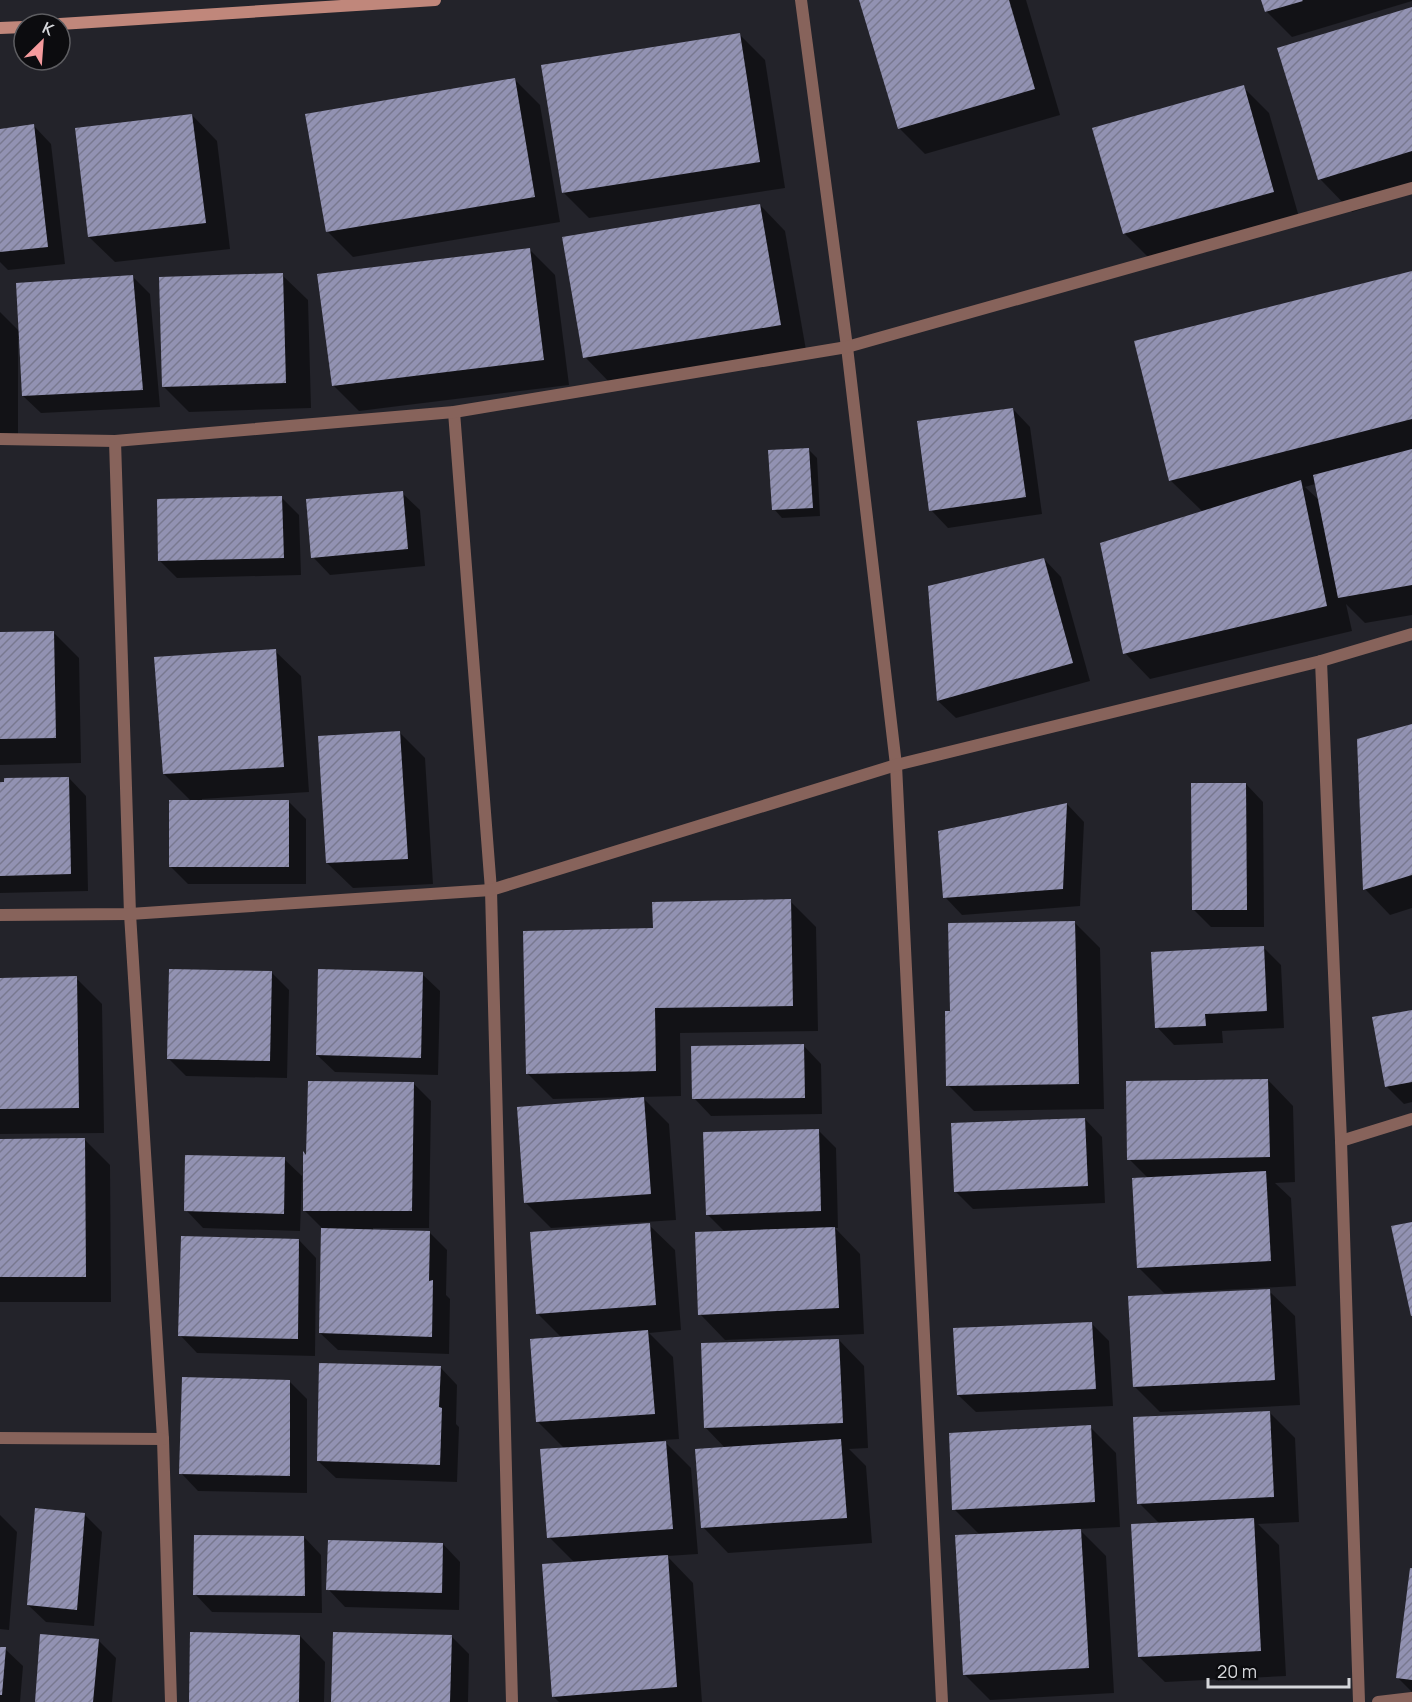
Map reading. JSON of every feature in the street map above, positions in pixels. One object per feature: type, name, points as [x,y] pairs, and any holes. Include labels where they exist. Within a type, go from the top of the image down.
[{"type":"street","points":[[72,23],[432,0]]},
{"type":"street","points":[[801,0],[847,347],[896,765],[942,1702]]},
{"type":"street","points":[[0,439],[115,441],[454,412],[847,347],[1412,189]]},
{"type":"street","points":[[454,412],[491,890],[512,1702]]},
{"type":"street","points":[[115,441],[130,914],[163,1439],[171,1702]]},
{"type":"street","points":[[0,915],[130,914],[491,890],[896,765],[1320,662],[1412,634]]},
{"type":"street","points":[[1320,662],[1341,1141],[1359,1702]]},
{"type":"street","points":[[1341,1141],[1412,1119]]},
{"type":"street","points":[[0,1438],[163,1439]]},
{"type":"street","points":[[1378,1702],[1412,1698]]},
{"type":"building","points":[[859,0],[1009,0],[1035,89],[898,129]]},
{"type":"building","points":[[1261,0],[1302,0],[1303,1],[1265,12]]},
{"type":"building","points":[[1412,7],[1412,151],[1318,180],[1277,48]]},
{"type":"building","points":[[740,33],[760,162],[562,193],[541,65]]},
{"type":"building","points":[[515,78],[535,197],[326,232],[305,114]]},
{"type":"building","points":[[1244,85],[1274,192],[1123,234],[1092,128]]},
{"type":"building","points":[[192,114],[206,223],[88,237],[75,128]]},
{"type":"building","points":[[34,124],[48,247],[0,252],[0,129]]},
{"type":"building","points":[[760,204],[781,325],[583,358],[562,237]]},
{"type":"building","points":[[530,248],[544,360],[332,386],[317,274]]},
{"type":"building","points":[[1412,271],[1412,419],[1169,481],[1134,341]]},
{"type":"building","points":[[283,273],[286,383],[162,387],[159,277]]},
{"type":"building","points":[[133,275],[143,390],[22,396],[16,283]]},
{"type":"building","points":[[1013,408],[1026,497],[929,511],[917,421]]},
{"type":"building","points":[[809,448],[813,508],[772,510],[768,450]]},
{"type":"building","points":[[1412,449],[1412,585],[1338,598],[1313,475]]},
{"type":"building","points":[[1301,480],[1327,606],[1123,654],[1100,543]]},
{"type":"building","points":[[403,491],[408,549],[311,558],[306,499]]},
{"type":"building","points":[[282,496],[284,558],[158,561],[157,499]]},
{"type":"building","points":[[1044,558],[1073,663],[937,701],[928,586]]},
{"type":"building","points":[[54,631],[56,738],[0,739],[0,632]]},
{"type":"building","points":[[276,649],[284,767],[163,774],[154,657]]},
{"type":"building","points":[[1412,724],[1412,875],[1363,890],[1357,739]]},
{"type":"building","points":[[400,731],[408,859],[326,863],[318,736]]},
{"type":"building","points":[[69,777],[71,874],[0,876],[0,782],[4,782],[4,778]]},
{"type":"building","points":[[1191,783],[1246,783],[1247,910],[1192,910]]},
{"type":"building","points":[[169,800],[289,800],[289,867],[169,867]]},
{"type":"building","points":[[1067,803],[1063,889],[943,898],[938,831]]},
{"type":"building","points":[[791,899],[793,1006],[655,1008],[656,1071],[526,1074],[523,931],[653,928],[652,902]]},
{"type":"building","points":[[1075,921],[1079,1084],[946,1086],[945,1011],[950,1011],[948,923]]},
{"type":"building","points":[[1264,946],[1267,1011],[1205,1014],[1206,1026],[1155,1028],[1151,952]]},
{"type":"building","points":[[169,969],[272,971],[270,1061],[167,1059]]},
{"type":"building","points":[[318,969],[423,972],[421,1058],[316,1055]]},
{"type":"building","points":[[77,976],[79,1108],[0,1109],[0,978]]},
{"type":"building","points":[[1412,1010],[1412,1082],[1385,1087],[1372,1017]]},
{"type":"building","points":[[804,1044],[805,1098],[692,1099],[691,1046]]},
{"type":"building","points":[[1268,1079],[1270,1157],[1127,1160],[1126,1081]]},
{"type":"building","points":[[308,1081],[414,1082],[412,1211],[303,1211],[303,1151],[306,1155]]},
{"type":"building","points":[[644,1097],[651,1194],[524,1203],[517,1107]]},
{"type":"building","points":[[1085,1118],[1088,1186],[954,1192],[951,1123]]},
{"type":"building","points":[[819,1129],[821,1211],[706,1215],[703,1132]]},
{"type":"building","points":[[85,1138],[86,1277],[0,1277],[0,1139]]},
{"type":"building","points":[[185,1155],[285,1157],[284,1214],[184,1211]]},
{"type":"building","points":[[1266,1171],[1271,1261],[1137,1268],[1132,1178]]},
{"type":"building","points":[[1412,1222],[1412,1316],[1411,1316],[1391,1226]]},
{"type":"building","points":[[650,1223],[656,1305],[536,1314],[530,1232]]},
{"type":"building","points":[[835,1227],[839,1308],[698,1315],[695,1232]]},
{"type":"building","points":[[321,1228],[430,1231],[429,1281],[433,1280],[432,1337],[319,1333]]},
{"type":"building","points":[[181,1236],[299,1239],[298,1339],[178,1336]]},
{"type":"building","points":[[1270,1289],[1275,1380],[1133,1387],[1128,1296]]},
{"type":"building","points":[[1092,1322],[1096,1389],[957,1395],[953,1328]]},
{"type":"building","points":[[648,1330],[655,1414],[536,1422],[530,1339]]},
{"type":"building","points":[[839,1339],[843,1423],[704,1428],[701,1343]]},
{"type":"building","points":[[319,1363],[441,1366],[440,1465],[317,1461]]},
{"type":"building","points":[[182,1377],[290,1380],[290,1476],[179,1474]]},
{"type":"building","points":[[1270,1411],[1274,1497],[1137,1504],[1133,1417]]},
{"type":"building","points":[[1091,1425],[1095,1502],[952,1510],[949,1433]]},
{"type":"building","points":[[841,1439],[847,1518],[701,1528],[695,1449]]},
{"type":"building","points":[[666,1441],[673,1529],[547,1538],[540,1449]]},
{"type":"building","points":[[35,1508],[85,1513],[77,1610],[27,1605]]},
{"type":"building","points":[[1254,1518],[1261,1651],[1138,1657],[1131,1524]]},
{"type":"building","points":[[1081,1529],[1089,1668],[963,1675],[955,1535]]},
{"type":"building","points":[[194,1535],[304,1536],[305,1596],[193,1595]]},
{"type":"building","points":[[328,1540],[443,1543],[442,1593],[326,1590]]},
{"type":"building","points":[[668,1555],[677,1687],[552,1697],[542,1564]]},
{"type":"building","points":[[1410,1568],[1412,1568],[1412,1680],[1396,1678]]},
{"type":"building","points":[[190,1632],[300,1635],[299,1702],[189,1702]]},
{"type":"building","points":[[333,1632],[452,1635],[450,1702],[331,1702]]},
{"type":"building","points":[[40,1634],[99,1639],[93,1702],[35,1702]]},
{"type":"building","points":[[0,1647],[6,1647],[2,1695],[0,1695]]}]
